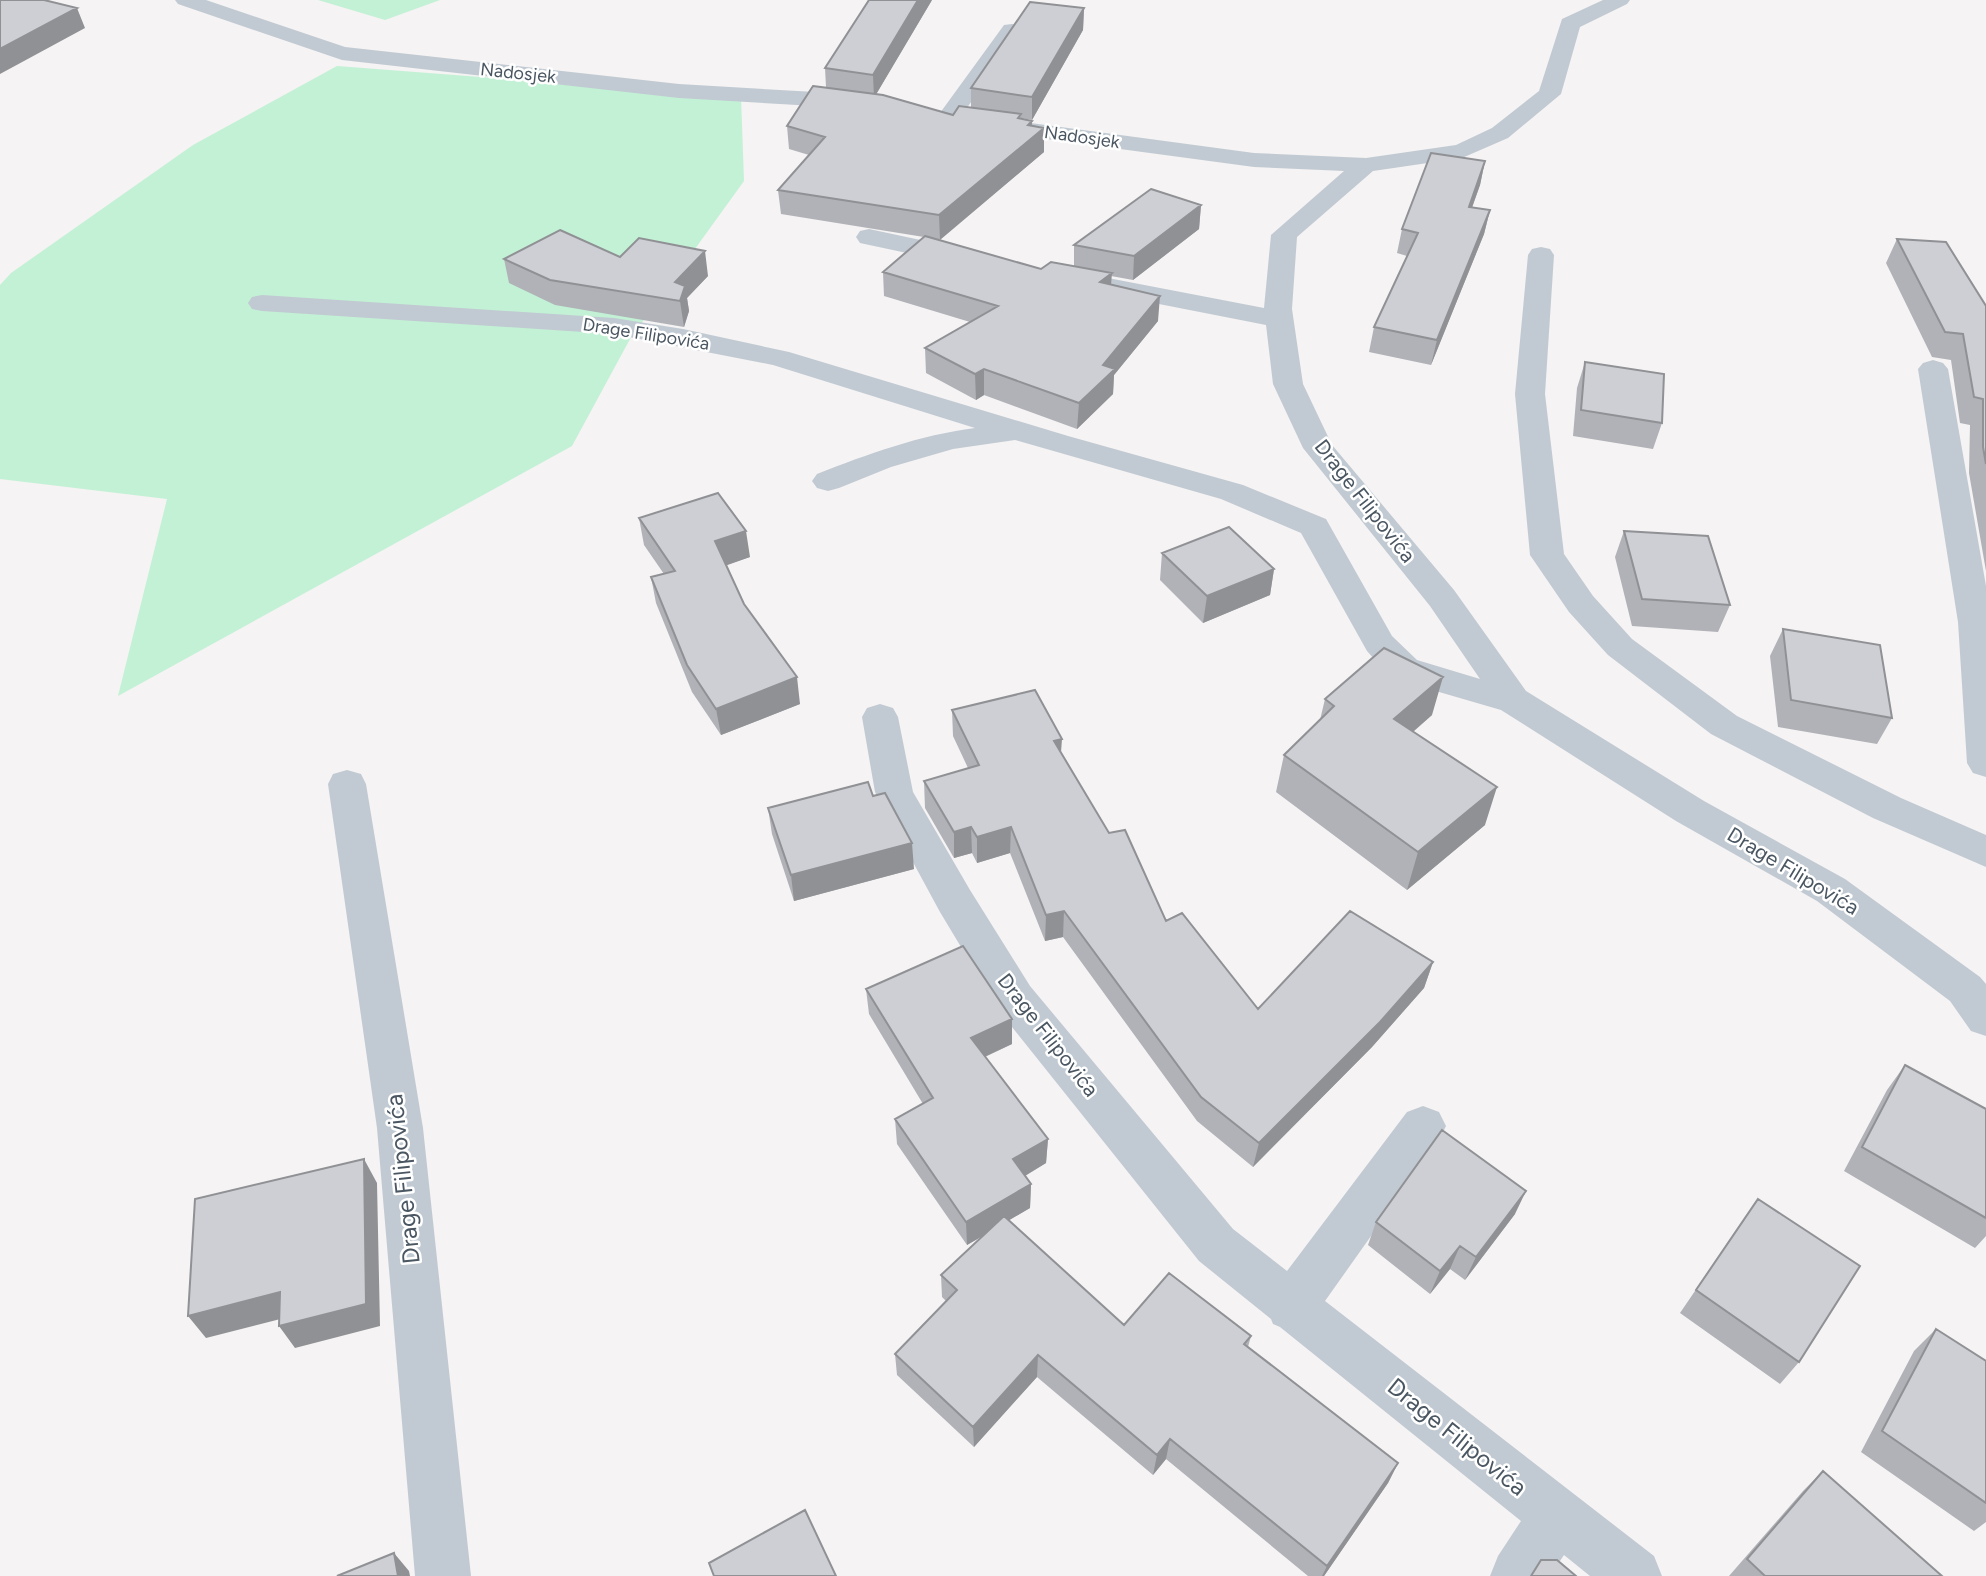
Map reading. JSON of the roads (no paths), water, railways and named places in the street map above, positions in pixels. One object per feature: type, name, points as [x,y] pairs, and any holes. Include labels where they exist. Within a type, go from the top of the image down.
[{"type":"street","name":"Nadosjek","points":[[185,0],[342,53],[680,91],[816,99],[882,109]]},
{"type":"street","name":"Nadosjek","points":[[922,114],[1254,160],[1366,165],[1462,151],[1500,133],[1550,94],[1570,24],[1620,0]]},
{"type":"street","points":[[948,118],[1012,30]]},
{"type":"street","points":[[1254,160],[1305,195],[1316,207]]},
{"type":"street","name":"Drage Filipovića","points":[[1366,165],[1284,235],[1278,309],[1289,384],[1318,448],[1442,598],[1513,700]]},
{"type":"street","points":[[869,237],[989,262]]},
{"type":"street","points":[[1541,255],[1530,394],[1547,555],[1581,604],[1620,647],[1724,725],[1887,808],[1986,852]]},
{"type":"street","points":[[1082,281],[1279,319]]},
{"type":"street","name":"Drage Filipovića","points":[[262,303],[614,326],[671,335],[779,358],[1018,432],[1232,492],[1314,526],[1378,643],[1404,668],[1461,687],[1513,700],[1690,811],[1831,890],[1965,989],[1986,1017]]},
{"type":"street","points":[[1933,369],[1975,622],[1986,763]]},
{"type":"street","name":"Drage Filipovića","points":[[828,481],[880,460],[950,440],[1018,432]]},
{"type":"street","name":"Drage Filipovića","points":[[880,716],[894,792],[955,901],[1015,999],[1216,1245],[1291,1307],[1426,1410],[1556,1517],[1634,1576]]},
{"type":"street","name":"Drage Filipovića","points":[[347,784],[400,1128],[443,1576]]},
{"type":"street","points":[[1291,1307],[1423,1126]]},
{"type":"street","points":[[1518,1576],[1556,1517]]}]
